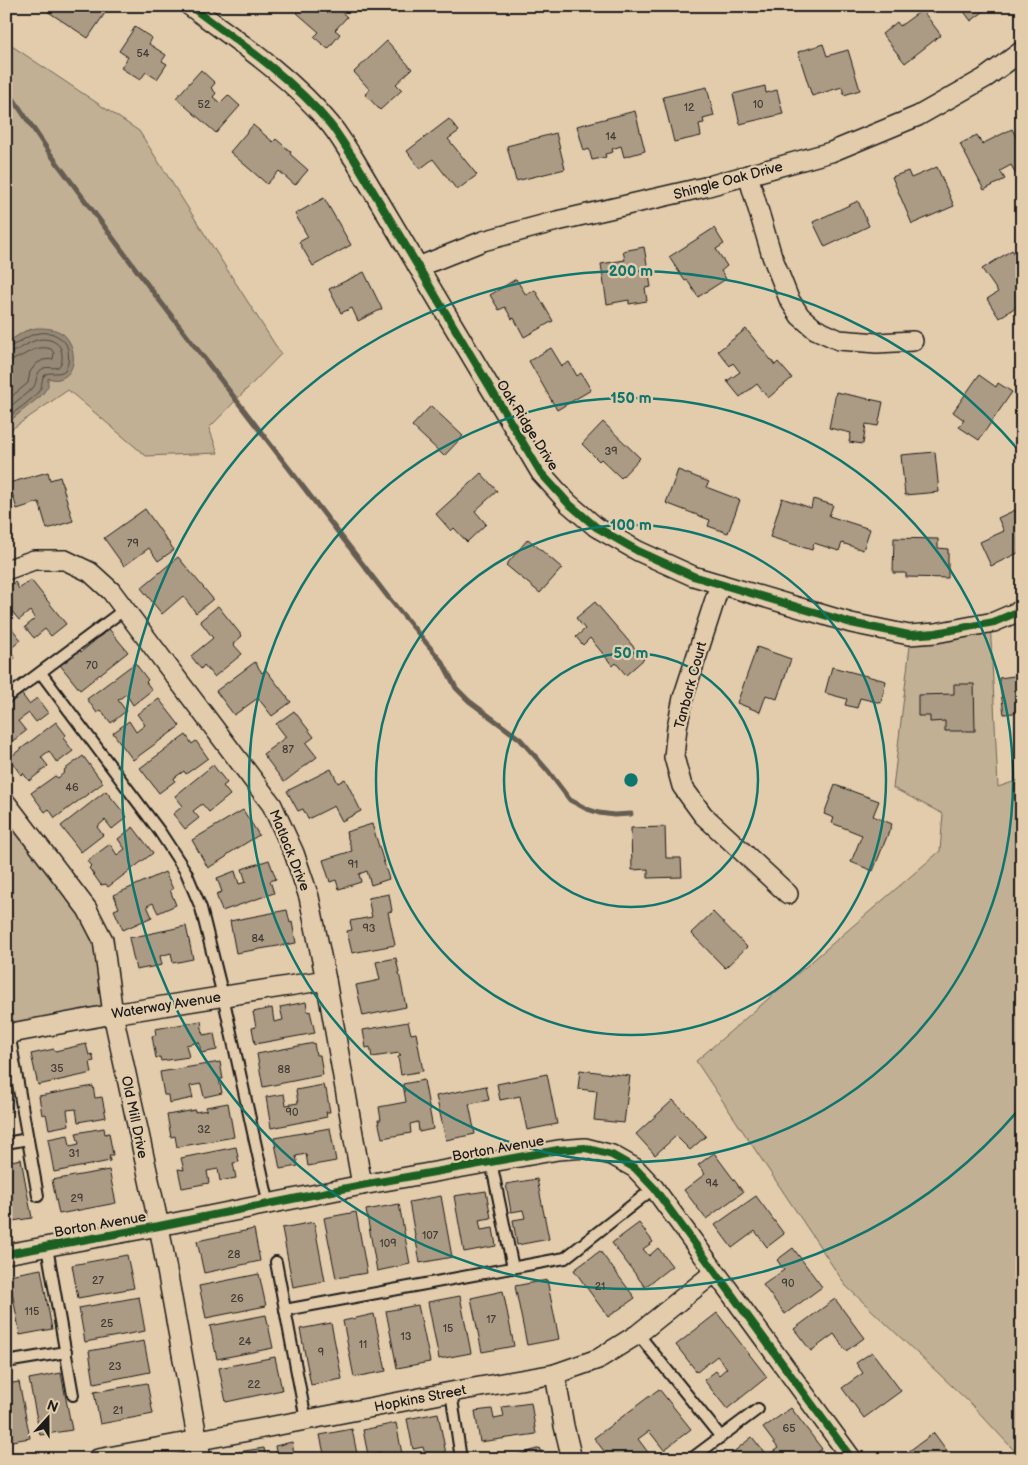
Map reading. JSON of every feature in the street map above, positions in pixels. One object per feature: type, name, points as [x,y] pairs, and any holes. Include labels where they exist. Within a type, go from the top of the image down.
[{"type":"street","name":"Oak Ridge Drive","points":[[190,6],[251,51],[302,95],[330,125],[354,159],[541,473],[568,504],[596,527],[638,552],[693,576],[850,623],[909,635],[936,633],[994,622],[1022,610]]},
{"type":"street","name":"Shingle Oak Drive","points":[[418,267],[483,241],[557,221],[705,187],[831,152],[918,116],[985,78],[1022,51]]},
{"type":"street","points":[[748,175],[772,256],[789,299],[800,316],[815,329],[839,340],[877,343],[913,341]]},
{"type":"street","name":"Matlack Drive","points":[[6,570],[34,560],[65,560],[90,572],[111,591],[272,805],[294,853],[309,897],[326,980],[362,1185]]},
{"type":"street","name":"Tanbark Court","points":[[720,584],[683,698],[674,756],[682,786],[703,815],[788,894]]},
{"type":"street","name":"Old Mill Drive","points":[[6,803],[13,827],[87,909],[103,940],[113,1014],[159,1226],[201,1459]]},
{"type":"street","name":"Waterway Avenue","points":[[8,1033],[326,980]]},
{"type":"street","name":"Borton Avenue","points":[[6,1254],[268,1205],[362,1185],[558,1150],[585,1148],[612,1154],[635,1168],[654,1188],[852,1459]]},
{"type":"street","name":"Hopkins Street","points":[[98,1459],[555,1374],[598,1359],[638,1334],[715,1272]]},
{"type":"street","points":[[555,1374],[572,1459]]},
{"type":"lane","points":[[6,698],[125,609]]},
{"type":"lane","points":[[41,672],[160,832],[186,872],[201,908],[223,996],[268,1205]]},
{"type":"lane","points":[[8,1033],[38,1196]]},
{"type":"lane","points":[[6,1143],[28,1139]]},
{"type":"lane","points":[[491,1162],[513,1268]]},
{"type":"lane","points":[[285,1310],[565,1258],[654,1188]]},
{"type":"lane","points":[[47,1247],[73,1395]]},
{"type":"lane","points":[[276,1262],[306,1420]]},
{"type":"lane","points":[[638,1334],[720,1437]]},
{"type":"lane","points":[[6,1362],[66,1352]]},
{"type":"lane","points":[[451,1392],[461,1459]]},
{"type":"lane","points":[[691,1459],[758,1410]]},
{"type":"shaded area","points":[[6,42],[139,131],[281,354],[209,428],[218,453],[146,456],[68,390],[6,433]]},
{"type":"shaded area","points":[[990,619],[998,787],[1022,779],[1022,1459],[972,1405],[846,1286],[696,1061],[940,851],[943,814],[893,788],[912,629]]},
{"type":"shaded area","points":[[20,821],[87,909],[113,1014],[6,1034],[6,832]]},
{"type":"water","points":[[36,328],[53,329],[63,334],[73,351],[72,365],[70,371],[65,376],[58,379],[48,378],[48,386],[42,395],[6,424],[6,343],[25,331]]},
{"type":"building","points":[[50,6],[95,6],[105,13],[88,38],[47,11]]},
{"type":"building","points":[[301,6],[335,6],[347,17],[335,30],[340,34],[328,49],[314,37],[319,32],[296,12]]},
{"type":"building","points":[[960,6],[991,6],[971,21]]},
{"type":"building","points":[[922,10],[941,35],[905,63],[882,34],[897,22],[900,26]]},
{"type":"building","points":[[135,27],[152,38],[149,44],[166,55],[162,61],[167,64],[157,79],[146,72],[140,80],[121,68],[128,57],[119,51]]},
{"type":"building","points":[[387,41],[412,69],[396,84],[402,90],[380,110],[365,94],[370,90],[354,72]]},
{"type":"building","points":[[823,44],[827,56],[848,50],[860,90],[844,95],[842,87],[812,96],[798,52]]},
{"type":"building","points":[[201,70],[215,83],[211,88],[216,93],[213,97],[220,103],[228,95],[240,106],[216,133],[176,98]]},
{"type":"building","points":[[765,86],[766,93],[777,90],[783,114],[740,124],[733,94]]},
{"type":"building","points":[[707,87],[714,116],[703,119],[704,123],[699,124],[701,136],[674,142],[663,97]]},
{"type":"building","points":[[635,111],[645,151],[624,157],[621,146],[612,149],[613,152],[605,154],[606,157],[592,160],[589,149],[584,151],[577,126]]},
{"type":"building","points":[[449,119],[459,131],[448,139],[477,175],[457,190],[433,159],[420,169],[407,151]]},
{"type":"building","points":[[253,125],[273,142],[276,139],[308,170],[295,185],[279,171],[267,184],[230,152]]},
{"type":"building","points":[[1012,129],[1022,148],[1022,172],[1016,174],[1011,165],[1000,171],[1005,179],[984,190],[960,144],[977,135],[982,144]]},
{"type":"building","points":[[556,133],[565,169],[516,181],[507,146]]},
{"type":"building","points":[[937,167],[954,206],[912,224],[892,177],[908,171],[911,178]]},
{"type":"building","points":[[324,198],[351,245],[313,266],[299,242],[308,237],[295,214]]},
{"type":"building","points":[[858,201],[869,226],[825,247],[813,222]]},
{"type":"building","points":[[714,228],[724,244],[716,249],[727,266],[721,271],[726,279],[698,297],[669,257]]},
{"type":"building","points":[[644,247],[651,287],[645,288],[647,301],[629,304],[629,300],[607,304],[601,264],[625,260],[623,251]]},
{"type":"building","points":[[1012,250],[1022,264],[1022,303],[999,318],[987,299],[998,292],[982,269]]},
{"type":"building","points":[[364,272],[382,309],[358,321],[352,308],[341,313],[329,289]]},
{"type":"building","points":[[516,279],[526,295],[535,290],[553,321],[524,337],[514,318],[512,319],[505,307],[499,310],[490,295]]},
{"type":"building","points":[[746,329],[775,365],[778,362],[792,378],[768,398],[757,384],[740,397],[727,381],[740,372],[733,363],[730,366],[718,351]]},
{"type":"building","points":[[551,348],[562,366],[569,362],[577,376],[581,373],[591,390],[557,410],[529,361]]},
{"type":"building","points":[[979,375],[996,387],[998,383],[1012,392],[979,440],[959,427],[964,420],[953,412]]},
{"type":"building","points":[[836,392],[883,402],[878,426],[866,424],[863,444],[849,442],[851,433],[829,428]]},
{"type":"building","points":[[431,406],[463,436],[444,456],[412,426]]},
{"type":"building","points":[[603,422],[640,458],[621,478],[601,459],[599,461],[582,444]]},
{"type":"building","points":[[935,452],[939,492],[905,495],[901,455]]},
{"type":"building","points":[[678,470],[709,482],[706,487],[740,500],[728,533],[708,526],[710,520],[666,503]]},
{"type":"building","points":[[48,472],[50,480],[60,477],[73,521],[47,529],[39,502],[17,509],[9,483]]},
{"type":"building","points":[[481,473],[497,491],[475,511],[486,524],[467,542],[454,528],[451,531],[436,514]]},
{"type":"building","points":[[782,498],[811,508],[813,499],[833,505],[829,516],[870,529],[863,550],[842,543],[839,551],[814,543],[812,550],[770,537]]},
{"type":"building","points":[[145,509],[174,550],[158,561],[149,548],[124,566],[104,538]]},
{"type":"building","points":[[1015,510],[1022,524],[1022,551],[991,566],[980,542],[1004,531],[998,518]]},
{"type":"building","points":[[894,538],[938,539],[938,548],[948,549],[948,578],[906,577],[906,573],[893,573]]},
{"type":"building","points":[[528,539],[562,568],[540,593],[506,565]]},
{"type":"building","points":[[178,557],[213,599],[196,613],[183,596],[162,614],[141,588]]},
{"type":"building","points":[[31,580],[66,624],[51,636],[45,629],[34,638],[25,627],[35,619],[30,611],[19,620],[6,604],[6,589],[15,582],[19,589]]},
{"type":"building","points":[[595,602],[644,659],[626,675],[616,663],[613,666],[590,638],[583,645],[576,637],[585,629],[576,618]]},
{"type":"building","points":[[218,606],[242,636],[233,644],[242,654],[214,677],[204,665],[201,669],[191,656],[213,638],[200,621]]},
{"type":"building","points":[[6,621],[21,640],[9,650],[15,658],[6,665]]},
{"type":"building","points":[[109,629],[128,652],[80,690],[60,665],[79,649],[81,652]]},
{"type":"building","points":[[757,647],[791,659],[777,699],[766,695],[760,712],[737,703]]},
{"type":"building","points":[[255,662],[262,673],[266,670],[291,702],[272,716],[258,698],[234,715],[216,691]]},
{"type":"building","points":[[135,663],[148,680],[146,682],[152,690],[133,705],[126,694],[118,700],[126,711],[111,723],[101,710],[97,713],[87,699]]},
{"type":"building","points":[[832,667],[886,681],[881,703],[860,698],[857,708],[845,705],[847,699],[825,693]]},
{"type":"building","points":[[1022,675],[1022,712],[1004,714],[999,678]]},
{"type":"building","points":[[954,684],[974,684],[975,731],[945,731],[945,721],[930,722],[930,716],[918,716],[918,695],[954,694]]},
{"type":"building","points":[[21,693],[29,704],[37,698],[48,713],[36,722],[29,713],[18,721],[26,731],[6,746],[6,704]]},
{"type":"building","points":[[159,699],[180,726],[133,760],[113,733],[129,721],[136,732],[145,725],[137,714]]},
{"type":"building","points":[[294,711],[314,737],[306,743],[317,757],[284,782],[263,754],[286,737],[276,724]]},
{"type":"building","points":[[56,722],[66,735],[63,738],[73,751],[57,763],[49,751],[41,757],[48,766],[29,781],[23,773],[21,775],[9,758]]},
{"type":"building","points":[[186,735],[192,744],[196,741],[208,758],[186,774],[184,771],[174,778],[175,781],[159,793],[140,768]]},
{"type":"building","points":[[83,756],[103,783],[55,818],[49,809],[45,812],[31,793],[55,776],[58,778],[65,772],[64,770]]},
{"type":"building","points":[[213,765],[227,783],[223,786],[230,795],[209,812],[202,804],[193,811],[199,818],[185,829],[173,814],[183,806],[175,796]]},
{"type":"building","points":[[331,769],[338,783],[345,779],[361,811],[342,821],[334,806],[308,819],[303,809],[298,811],[287,791]]},
{"type":"building","points":[[835,785],[879,801],[873,816],[892,824],[873,871],[851,862],[862,835],[832,823],[834,818],[824,814]]},
{"type":"building","points":[[106,791],[127,817],[112,829],[105,820],[97,827],[103,835],[81,852],[61,826]]},
{"type":"building","points":[[243,810],[259,835],[208,868],[192,840]]},
{"type":"building","points":[[372,824],[389,879],[371,885],[367,871],[359,874],[361,882],[339,889],[336,880],[330,882],[323,860],[352,851],[346,832]]},
{"type":"building","points":[[133,827],[153,853],[108,887],[106,884],[101,885],[89,868],[91,866],[87,861],[110,844],[117,855],[125,849],[118,839]]},
{"type":"building","points":[[665,827],[666,858],[681,858],[682,877],[648,878],[648,869],[632,870],[631,828]]},
{"type":"building","points":[[269,860],[276,879],[270,881],[274,893],[222,911],[216,894],[222,892],[217,878],[235,871],[239,884],[246,882],[242,869]]},
{"type":"building","points":[[165,872],[173,889],[170,890],[176,905],[158,913],[153,903],[147,906],[152,917],[123,930],[114,910],[119,908],[114,895]]},
{"type":"building","points":[[389,894],[392,911],[388,912],[395,945],[352,953],[347,931],[352,930],[350,921],[372,917],[368,898]]},
{"type":"building","points":[[287,910],[290,923],[292,922],[296,943],[236,953],[230,921]]},
{"type":"building","points":[[713,912],[747,947],[725,968],[691,933]]},
{"type":"building","points":[[186,926],[193,959],[173,963],[171,953],[160,956],[162,965],[136,970],[129,938]]},
{"type":"building","points":[[396,958],[406,1007],[363,1016],[356,985],[380,980],[376,962]]},
{"type":"building","points":[[306,1002],[315,1033],[255,1044],[252,1028],[256,1027],[253,1012],[272,1008],[274,1022],[283,1020],[280,1007]]},
{"type":"building","points":[[201,1021],[203,1035],[214,1033],[217,1050],[201,1053],[199,1042],[186,1045],[189,1057],[161,1061],[160,1057],[156,1058],[152,1036],[156,1035],[155,1029]]},
{"type":"building","points":[[408,1022],[411,1034],[416,1033],[423,1071],[401,1075],[398,1057],[401,1055],[399,1053],[372,1057],[370,1047],[366,1048],[363,1030]]},
{"type":"building","points":[[314,1043],[316,1055],[320,1055],[323,1075],[263,1087],[257,1054]]},
{"type":"building","points":[[86,1044],[89,1055],[92,1054],[94,1061],[90,1062],[92,1073],[38,1085],[31,1054]]},
{"type":"building","points":[[220,1062],[223,1079],[219,1079],[222,1093],[204,1097],[201,1084],[190,1086],[193,1098],[169,1103],[168,1095],[164,1095],[160,1072]]},
{"type":"building","points":[[580,1070],[630,1076],[624,1123],[594,1120],[597,1091],[578,1089]]},
{"type":"building","points":[[547,1074],[557,1124],[527,1130],[520,1096],[500,1100],[497,1084]]},
{"type":"building","points":[[424,1080],[433,1129],[419,1132],[418,1122],[410,1124],[411,1133],[382,1138],[378,1120],[381,1120],[379,1107],[406,1102],[403,1084]]},
{"type":"building","points":[[323,1085],[324,1089],[326,1089],[330,1112],[326,1112],[327,1117],[271,1128],[266,1097],[284,1094],[286,1105],[298,1103],[296,1090]]},
{"type":"building","points":[[93,1086],[95,1098],[102,1097],[106,1117],[78,1122],[76,1109],[67,1110],[69,1125],[49,1129],[46,1114],[42,1115],[39,1096]]},
{"type":"building","points":[[486,1086],[489,1100],[469,1104],[475,1134],[446,1140],[436,1096]]},
{"type":"building","points":[[8,1092],[12,1111],[6,1112],[6,1093]]},
{"type":"building","points":[[673,1100],[706,1136],[690,1150],[676,1136],[655,1155],[636,1134]]},
{"type":"building","points":[[228,1103],[234,1137],[177,1147],[175,1136],[171,1137],[167,1115],[207,1110],[206,1107]]},
{"type":"building","points":[[104,1128],[105,1134],[109,1133],[113,1155],[109,1155],[110,1161],[54,1172],[48,1139],[68,1135],[70,1146],[79,1144],[76,1133]]},
{"type":"building","points":[[330,1128],[336,1161],[308,1166],[306,1154],[296,1156],[298,1166],[280,1169],[274,1138]]},
{"type":"building","points":[[236,1147],[239,1162],[233,1163],[236,1178],[220,1181],[218,1169],[207,1171],[209,1183],[182,1188],[178,1169],[184,1170],[181,1158]]},
{"type":"building","points":[[714,1153],[743,1192],[706,1219],[684,1190],[705,1174],[698,1165]]},
{"type":"building","points":[[21,1159],[32,1218],[6,1222],[6,1162]]},
{"type":"building","points":[[109,1170],[116,1203],[59,1214],[52,1180]]},
{"type":"building","points":[[537,1179],[549,1239],[517,1245],[513,1220],[525,1218],[523,1210],[511,1212],[506,1184]]},
{"type":"building","points":[[486,1191],[491,1218],[479,1220],[481,1230],[493,1228],[496,1246],[464,1252],[454,1196]]},
{"type":"building","points":[[441,1196],[452,1257],[420,1263],[409,1202]]},
{"type":"building","points":[[756,1196],[784,1234],[767,1247],[755,1231],[732,1248],[715,1225]]},
{"type":"building","points":[[399,1204],[410,1264],[377,1271],[366,1210]]},
{"type":"building","points":[[356,1212],[367,1273],[336,1278],[324,1218]]},
{"type":"building","points":[[314,1222],[325,1281],[293,1287],[282,1228]]},
{"type":"building","points":[[639,1223],[653,1242],[643,1249],[649,1256],[658,1248],[672,1266],[645,1287],[612,1243]]},
{"type":"building","points":[[254,1229],[260,1261],[204,1273],[197,1241]]},
{"type":"building","points":[[793,1248],[822,1287],[785,1314],[763,1285],[784,1270],[777,1260]]},
{"type":"building","points":[[600,1251],[635,1298],[608,1317],[574,1270]]},
{"type":"building","points":[[127,1255],[134,1288],[78,1298],[72,1265]]},
{"type":"building","points":[[41,1269],[52,1329],[20,1335],[9,1275]]},
{"type":"building","points":[[259,1274],[266,1306],[206,1318],[199,1286]]},
{"type":"building","points":[[547,1280],[559,1339],[527,1345],[515,1286]]},
{"type":"building","points":[[503,1291],[514,1346],[482,1352],[471,1298]]},
{"type":"building","points":[[460,1296],[471,1353],[439,1359],[428,1302]]},
{"type":"building","points":[[139,1297],[145,1331],[85,1342],[79,1308]]},
{"type":"building","points":[[835,1299],[864,1338],[846,1351],[834,1334],[811,1351],[794,1329]]},
{"type":"building","points":[[418,1305],[430,1362],[397,1368],[386,1311]]},
{"type":"building","points":[[717,1313],[767,1377],[727,1409],[704,1380],[716,1371],[719,1375],[727,1368],[717,1356],[697,1372],[676,1345]]},
{"type":"building","points":[[374,1314],[386,1371],[354,1377],[343,1321]]},
{"type":"building","points":[[266,1315],[273,1348],[217,1359],[210,1326]]},
{"type":"building","points":[[331,1323],[342,1379],[311,1385],[300,1329]]},
{"type":"building","points":[[144,1341],[150,1372],[94,1383],[89,1351]]},
{"type":"building","points":[[872,1352],[901,1391],[864,1418],[842,1388],[863,1373],[856,1363]]},
{"type":"building","points":[[275,1357],[282,1390],[226,1402],[219,1368]]},
{"type":"building","points":[[61,1373],[72,1430],[40,1435],[29,1379]]},
{"type":"building","points":[[19,1382],[30,1438],[6,1442],[6,1384]]},
{"type":"building","points":[[147,1383],[153,1414],[100,1424],[94,1392]]},
{"type":"building","points":[[659,1389],[691,1429],[664,1450],[649,1431],[638,1439],[653,1459],[610,1459],[594,1438]]},
{"type":"building","points":[[531,1403],[536,1434],[480,1442],[475,1411],[492,1409],[494,1419],[504,1417],[502,1407]]},
{"type":"building","points":[[791,1408],[822,1449],[809,1459],[726,1459],[752,1437],[767,1456],[778,1448],[763,1428]]},
{"type":"building","points":[[438,1413],[447,1459],[421,1459],[426,1458],[423,1447],[413,1449],[407,1419]]},
{"type":"building","points":[[396,1423],[403,1459],[381,1459],[380,1452],[368,1455],[363,1430]]},
{"type":"building","points":[[352,1429],[358,1459],[325,1459],[320,1435]]},
{"type":"building","points":[[934,1433],[953,1459],[898,1459]]},
{"type":"building","points":[[292,1442],[295,1459],[271,1459],[277,1458],[275,1446]]},
{"type":"building","points":[[264,1448],[266,1459],[239,1459],[238,1452]]},
{"type":"building","points":[[540,1448],[544,1459],[506,1459]]},
{"type":"waterway","points":[[6,88],[49,152],[150,288],[388,597],[443,663],[456,688],[469,701],[520,739],[570,800],[599,813],[614,815],[631,814]]},
{"type":"cycle path","points":[[190,6],[246,47],[299,91],[333,128],[354,159],[541,473],[568,503],[596,527],[638,551],[693,576],[851,623],[909,635],[936,633],[994,622],[1022,610]]},
{"type":"cycle path","points":[[6,1254],[159,1226],[362,1185],[558,1150],[585,1148],[612,1155],[635,1168],[654,1188],[852,1459]]}]
